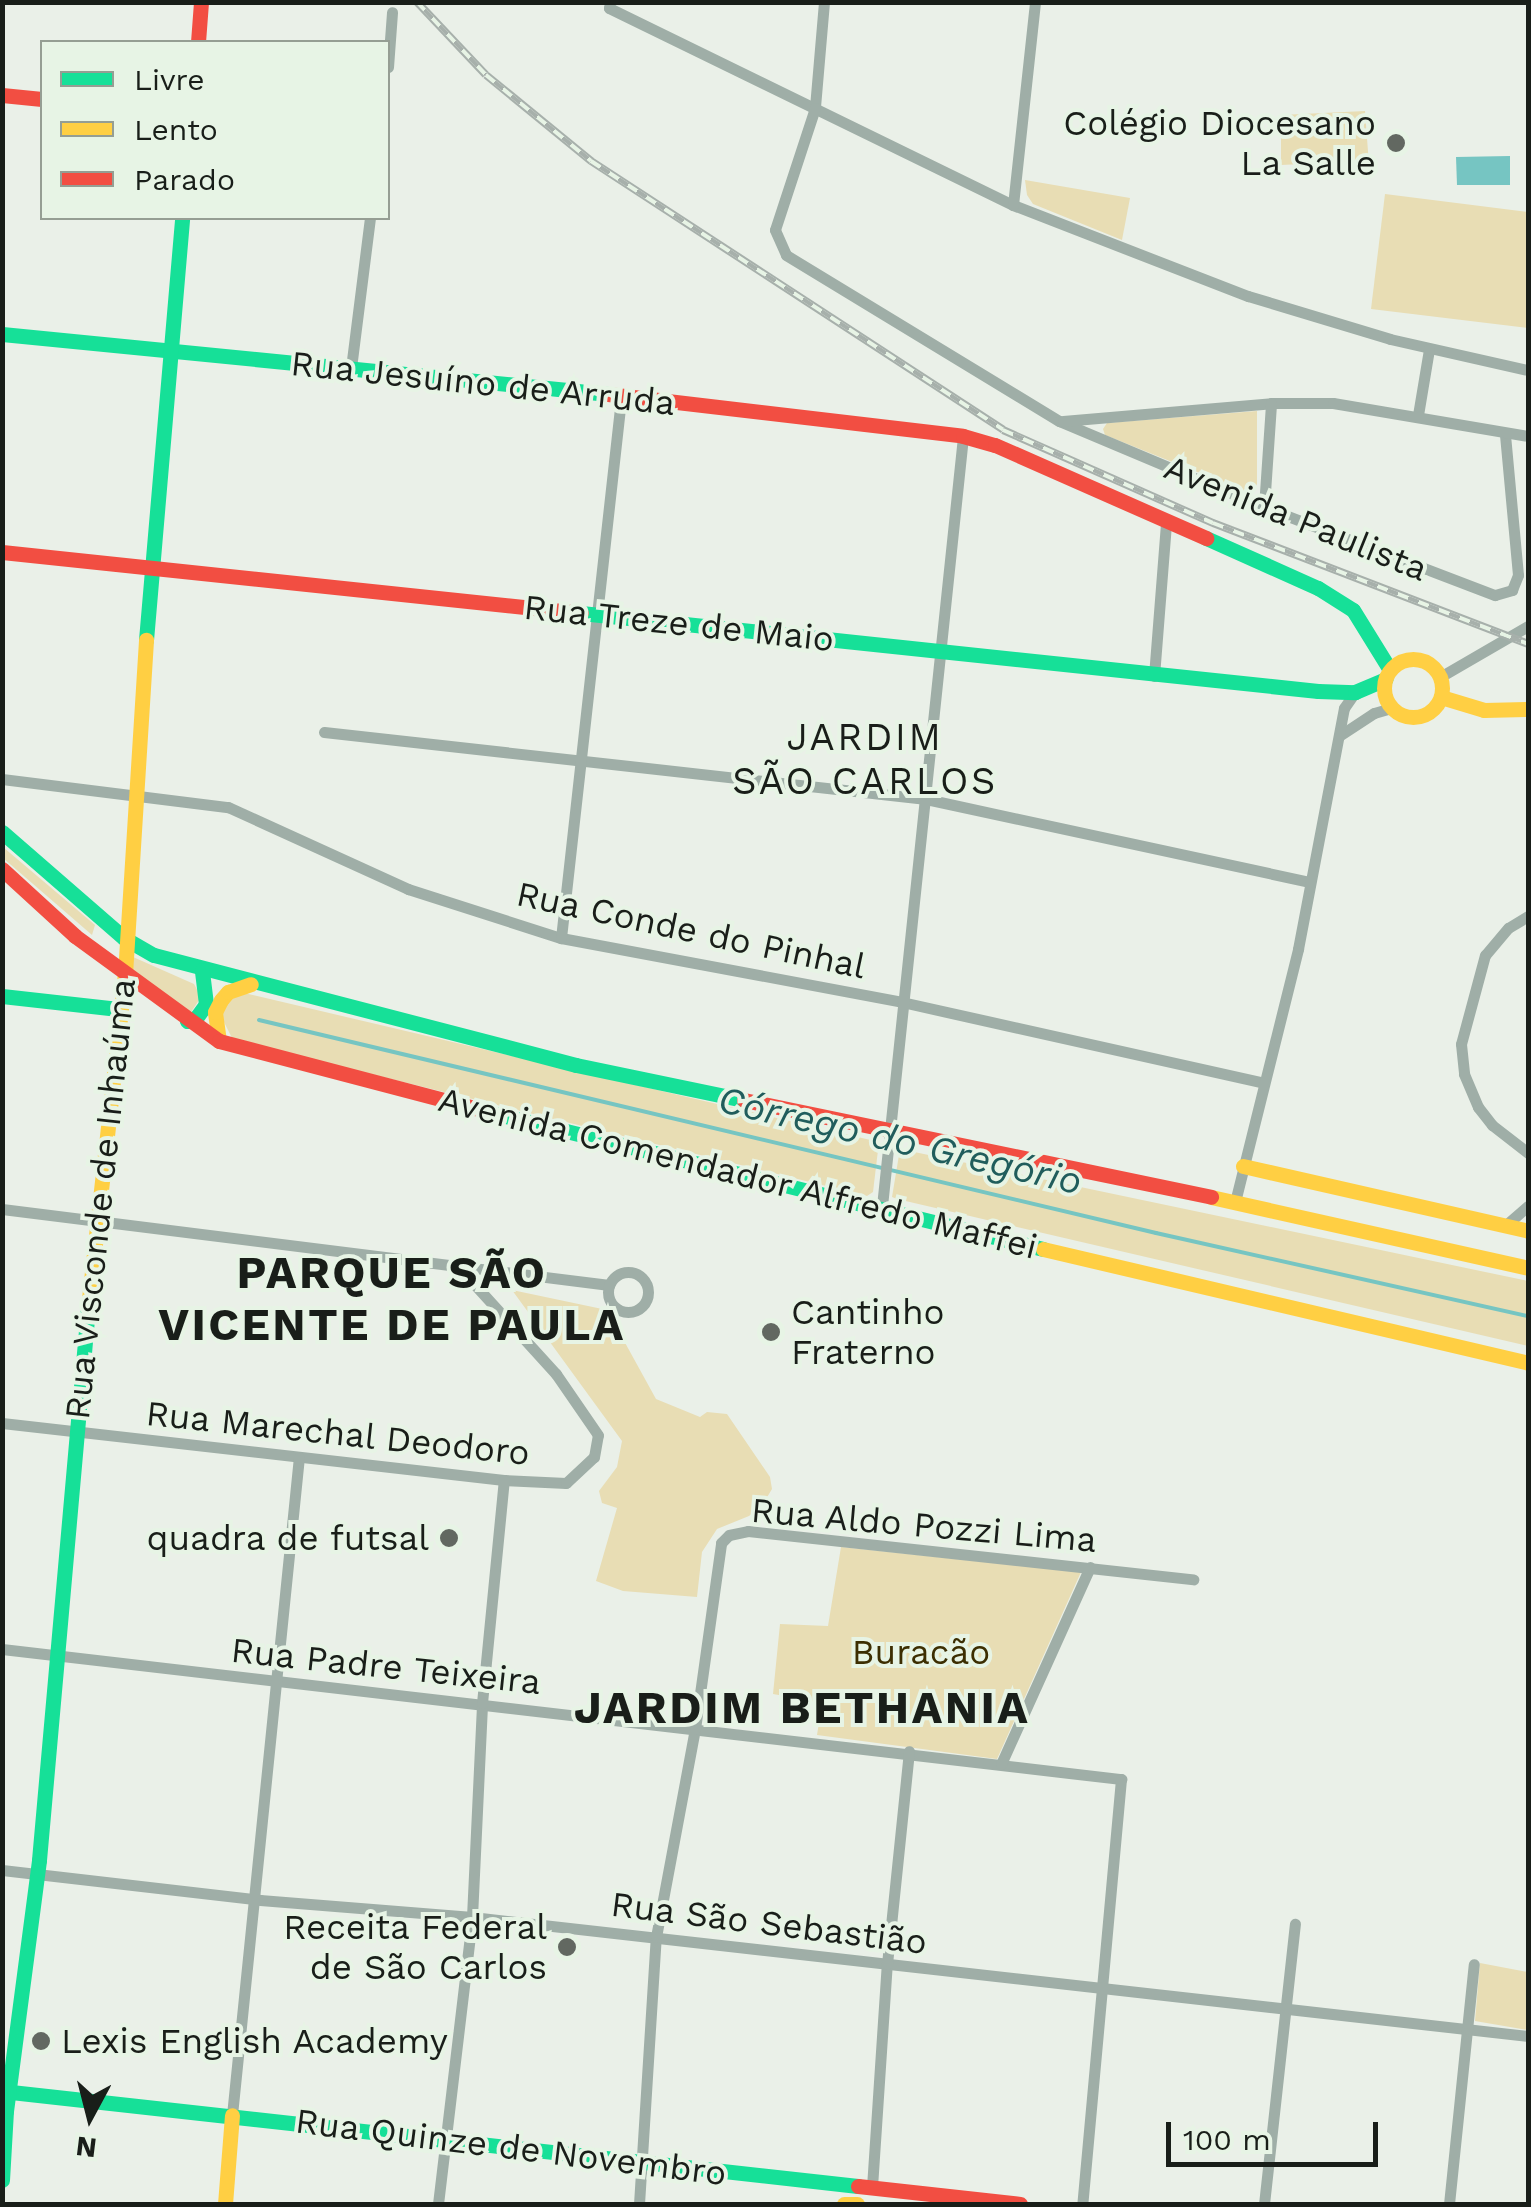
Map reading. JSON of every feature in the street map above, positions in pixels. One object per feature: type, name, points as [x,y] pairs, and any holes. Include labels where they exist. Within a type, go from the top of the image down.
[{"type":"street","points":[[198,40],[201,2]]},
{"type":"street","points":[[610,2],[609,8],[1013,205],[1248,296],[1429,349],[1528,370]]},
{"type":"street","points":[[815,108],[824,2]]},
{"type":"street","points":[[1013,205],[1035,2]]},
{"type":"street","points":[[390,40],[392,12]]},
{"type":"street","points":[[2,95],[40,99]]},
{"type":"street","name":"Avenida Paulista","points":[[815,108],[774,230],[786,255],[1059,421],[1264,508],[1486,594],[1512,590],[1523,567]]},
{"type":"street","name":"Rua Visconde de Inhaúma","points":[[2,2180],[6,2091],[36,1874],[96,1218],[125,974],[124,938],[151,568],[182,220]]},
{"type":"street","points":[[351,368],[370,220]]},
{"type":"street","name":"Rua Jesuíno de Arruda","points":[[2,334],[485,379],[963,436]]},
{"type":"street","points":[[1418,416],[1429,349]]},
{"type":"street","points":[[561,938],[621,398]]},
{"type":"street","points":[[1264,508],[1271,403]]},
{"type":"street","points":[[1059,421],[1271,403],[1333,403],[1528,436]]},
{"type":"street","points":[[1505,434],[1523,567]]},
{"type":"street","points":[[882,1206],[963,436]]},
{"type":"street","name":"Avenida Paulista","points":[[963,436],[995,445],[1166,524],[1318,588],[1353,610],[1388,675]]},
{"type":"street","points":[[1154,676],[1166,524]]},
{"type":"street","name":"Rua Treze de Maio","points":[[2,552],[597,613],[1154,676],[1355,692],[1388,675]]},
{"type":"street","points":[[1440,677],[1528,626]]},
{"type":"street","points":[[1407,660],[1417,660],[1440,677],[1441,697],[1428,713],[1399,714],[1386,699],[1388,675],[1407,660]]},
{"type":"street","points":[[1235,1202],[1289,986],[1344,708],[1355,692]]},
{"type":"street","points":[[1441,697],[1484,710],[1528,709]]},
{"type":"street","points":[[1338,736],[1374,713],[1392,708]]},
{"type":"street","points":[[324,732],[926,799],[1310,882]]},
{"type":"street","name":"Rua Conde do Pinhal","points":[[2,780],[228,807],[408,889],[561,938],[902,1002],[1263,1083]]},
{"type":"street","name":"Avenida Comendador Alfredo Maffei","points":[[2,832],[124,938],[154,956],[202,970],[576,1065],[889,1137],[1235,1202],[1528,1268]]},
{"type":"street","name":"Avenida Comendador Alfredo Maffei","points":[[2,869],[125,974],[219,1041],[286,1061],[1195,1286],[1528,1363]]},
{"type":"street","points":[[1528,916],[1508,928],[1486,955],[1461,1044],[1464,1074],[1478,1107],[1492,1125],[1528,1154]]},
{"type":"street","points":[[187,1021],[196,1018],[206,1004],[202,970]]},
{"type":"street","points":[[219,1041],[215,1012],[221,1000],[228,992],[252,984]]},
{"type":"street","points":[[2,996],[118,1009]]},
{"type":"street","points":[[1243,1166],[1528,1230]]},
{"type":"street","points":[[1506,1226],[1528,1206]]},
{"type":"street","points":[[2,1208],[609,1285]]},
{"type":"street","name":"Rua Marechal Deodoro","points":[[2,1423],[504,1480],[566,1483],[586,1468],[598,1446],[598,1434],[556,1374],[456,1264]]},
{"type":"street","points":[[225,2204],[299,1458]]},
{"type":"street","points":[[438,2204],[472,1916],[482,1703],[504,1480]]},
{"type":"street","name":"Rua Aldo Pozzi Lima","points":[[695,1729],[721,1543],[730,1535],[748,1531],[1193,1579]]},
{"type":"street","points":[[1001,1764],[1090,1568]]},
{"type":"street","name":"Rua Padre Teixeira","points":[[2,1649],[1121,1778],[1100,1988]]},
{"type":"street","points":[[639,2204],[656,1937],[695,1729]]},
{"type":"street","points":[[872,2196],[887,1964],[909,1751]]},
{"type":"street","name":"Rua São Sebastião","points":[[2,1870],[472,1916],[1286,2012],[1528,2036]]},
{"type":"street","points":[[1264,2204],[1295,1924]]},
{"type":"street","points":[[1449,2204],[1474,1964]]},
{"type":"street","points":[[1082,2204],[1100,1988]]},
{"type":"street","name":"Rua Quinze de Novembro","points":[[6,2091],[840,2184],[872,2196],[1020,2204]]},
{"type":"street","points":[[840,2184],[841,2204],[858,2204]]},
{"type":"green space","points":[[1365,111],[1369,165],[1365,161],[1281,165],[1281,115]]},
{"type":"green space","points":[[1025,180],[1130,198],[1122,240],[1033,204]]},
{"type":"green space","points":[[1385,194],[1528,212],[1528,328],[1371,309]]},
{"type":"green space","points":[[1257,411],[1257,484],[1252,494],[1105,435],[1103,429],[1107,423]]},
{"type":"green space","points":[[3,847],[95,925],[92,935],[3,858]]},
{"type":"green space","points":[[133,957],[194,984],[201,997],[191,1012],[131,969]]},
{"type":"green space","points":[[244,993],[879,1142],[873,1192],[867,1196],[233,1040],[221,1016],[228,1001]]},
{"type":"green space","points":[[900,1149],[1528,1281],[1528,1346],[897,1199],[892,1197]]},
{"type":"green space","points":[[512,1290],[607,1310],[656,1399],[700,1417],[707,1412],[727,1414],[770,1477],[772,1489],[763,1504],[749,1516],[717,1529],[702,1552],[697,1597],[623,1591],[596,1581],[617,1508],[602,1503],[599,1491],[617,1467],[622,1441]]},
{"type":"green space","name":"Buracão","points":[[841,1547],[1081,1572],[997,1759],[817,1735],[822,1703],[773,1694],[780,1624],[828,1626]]},
{"type":"green space","points":[[1480,1963],[1528,1972],[1528,2030],[1475,2021]]},
{"type":"water","points":[[1510,156],[1510,185],[1457,185],[1456,157]]},
{"type":"waterway","name":"Córrego do Gregório","points":[[259,1020],[1156,1233],[1528,1316]]},
{"type":"railway","points":[[417,2],[486,75],[591,161],[1003,430],[1213,523],[1528,644]]},
{"type":"traffic: fast","points":[[146,640],[182,220]]},
{"type":"traffic: fast","points":[[2,334],[608,394]]},
{"type":"traffic: fast","points":[[1206,538],[1318,588],[1353,610],[1390,670]]},
{"type":"traffic: fast","points":[[581,613],[1318,691],[1355,692],[1385,679]]},
{"type":"traffic: fast","points":[[2,832],[124,938],[154,955],[576,1065],[744,1100]]},
{"type":"traffic: fast","points":[[187,1021],[196,1018],[206,1004],[202,970]]},
{"type":"traffic: fast","points":[[2,996],[118,1009]]},
{"type":"traffic: fast","points":[[485,1111],[1043,1249]]},
{"type":"traffic: fast","points":[[2,2180],[6,2111],[39,1860],[88,1308]]},
{"type":"traffic: fast","points":[[2,2091],[858,2186]]},
{"type":"traffic: slow","points":[[88,1308],[125,974],[146,640]]},
{"type":"traffic: slow","points":[[1413,659],[1433,668],[1442,688],[1433,708],[1413,717],[1393,708],[1384,688],[1393,668],[1413,659]]},
{"type":"traffic: slow","points":[[1441,697],[1484,710],[1528,709]]},
{"type":"traffic: slow","points":[[219,1041],[215,1012],[221,1000],[228,992],[251,984]]},
{"type":"traffic: slow","points":[[1243,1166],[1528,1231]]},
{"type":"traffic: slow","points":[[1211,1197],[1528,1268]]},
{"type":"traffic: slow","points":[[1043,1249],[1528,1363]]},
{"type":"traffic: slow","points":[[225,2204],[232,2115]]},
{"type":"traffic: slow","points":[[844,2204],[857,2204]]},
{"type":"traffic: jam","points":[[198,40],[201,2]]},
{"type":"traffic: jam","points":[[2,95],[40,99]]},
{"type":"traffic: jam","points":[[608,394],[963,436],[995,445],[1206,538]]},
{"type":"traffic: jam","points":[[2,552],[581,613]]},
{"type":"traffic: jam","points":[[2,869],[75,936],[219,1041],[485,1111]]},
{"type":"traffic: jam","points":[[744,1100],[1211,1197]]},
{"type":"traffic: jam","points":[[858,2186],[1020,2204]]},
{"type":"place","name":"Colégio Diocesano La Salle","points":[[1396,143]]},
{"type":"place","name":"Cantinho Fraterno","points":[[771,1332]]},
{"type":"place","name":"quadra de futsal","points":[[449,1538]]},
{"type":"place","name":"Receita Federal de São Carlos","points":[[567,1947]]},
{"type":"place","name":"Lexis English Academy","points":[[41,2041]]},
{"type":"district","name":"JARDIM SÃO CARLOS","points":[[865,760]]},
{"type":"district","name":"PARQUE SÃO VICENTE DE PAULA","points":[[392,1299]]},
{"type":"district","name":"JARDIM BETHANIA","points":[[802,1708]]}]
